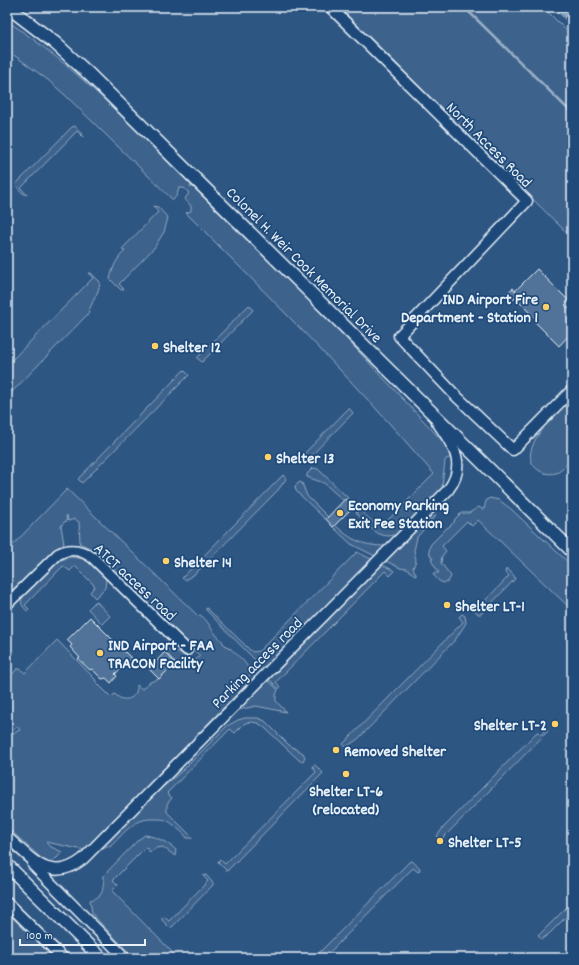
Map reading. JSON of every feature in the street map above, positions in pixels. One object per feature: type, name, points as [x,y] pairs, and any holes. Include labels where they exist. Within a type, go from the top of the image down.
[{"type":"street","name":"Colonel H. Weir Cook Memorial Drive","points":[[8,7],[43,33],[79,65],[572,551]]},
{"type":"street","name":"North Access Road","points":[[330,7],[527,201],[399,336],[454,394],[513,450],[572,390]]},
{"type":"street","name":"Parking access road","points":[[7,837],[35,862],[46,869],[64,869],[76,864],[448,490],[454,481],[457,472],[457,456],[427,407]]},
{"type":"street","name":"ATCT access road","points":[[7,604],[58,554],[68,550],[77,550],[93,558],[188,650]]},
{"type":"street","points":[[7,837],[47,880],[125,958]]},
{"type":"street","points":[[7,865],[101,958]]},
{"type":"street","points":[[7,903],[63,958]]},
{"type":"shaded area","points":[[7,7],[572,7],[572,958],[7,958]]},
{"type":"shaded area","points":[[339,7],[543,7],[572,36],[572,238]]},
{"type":"shaded area","points":[[7,21],[57,58],[103,98],[191,185],[191,188],[192,186],[327,318],[450,449],[453,457],[446,459],[445,461],[442,491],[399,533],[392,536],[380,534],[370,527],[356,513],[359,509],[376,525],[383,525],[434,474],[344,374],[186,213],[191,211],[191,206],[185,199],[189,193],[184,188],[179,188],[177,195],[173,200],[65,95],[48,80],[7,50]]},
{"type":"shaded area","points":[[75,126],[83,137],[77,131],[21,188],[27,195],[22,192],[16,184],[72,127]]},
{"type":"shaded area","points":[[153,206],[158,207],[168,218],[164,232],[154,248],[119,284],[124,289],[121,290],[110,279],[114,267],[119,257],[125,251],[122,249],[158,212]]},
{"type":"shaded area","points":[[88,273],[91,273],[100,282],[88,314],[7,397],[7,365],[93,278]]},
{"type":"shaded area","points":[[249,305],[253,310],[202,362],[197,358]]},
{"type":"shaded area","points":[[184,370],[189,375],[82,483],[78,479]]},
{"type":"shaded area","points":[[572,396],[572,459],[558,472],[551,474],[546,473],[537,469],[531,461],[530,456],[533,444],[542,429]]},
{"type":"shaded area","points":[[349,408],[353,413],[304,463],[299,459]]},
{"type":"shaded area","points":[[313,468],[318,469],[348,498],[344,501],[324,483],[307,477],[307,474]]},
{"type":"shaded area","points":[[283,475],[286,479],[278,490],[195,574],[185,580],[182,578]]},
{"type":"shaded area","points":[[300,482],[302,483],[307,496],[328,517],[325,519],[296,491],[295,486]]},
{"type":"shaded area","points":[[67,489],[198,616],[200,615],[204,618],[223,643],[243,660],[249,669],[250,674],[246,685],[84,850],[46,842],[49,846],[62,852],[50,864],[42,859],[7,827],[7,736],[20,730],[17,726],[8,733],[7,731],[7,675],[10,677],[17,669],[20,669],[25,673],[57,640],[111,697],[115,694],[122,699],[126,699],[133,697],[137,690],[137,685],[142,689],[150,682],[159,679],[175,663],[166,653],[164,654],[161,651],[170,650],[178,652],[192,663],[200,656],[90,548],[79,543],[79,522],[75,519],[68,521],[67,515],[67,521],[61,526],[64,544],[54,550],[7,598],[7,551]]},
{"type":"shaded area","points":[[489,498],[499,500],[511,509],[572,566],[572,610],[478,520],[472,526],[467,521],[442,546],[446,551],[442,556],[441,563],[451,576],[448,582],[443,583],[439,581],[433,573],[439,573],[431,560],[433,559],[429,552],[429,548],[431,544],[455,521],[454,520],[461,513],[469,513],[479,507],[484,509],[486,501]]},
{"type":"shaded area","points":[[435,516],[417,537],[414,551],[416,560],[413,568],[416,576],[407,569],[400,568],[384,560],[418,526]]},
{"type":"shaded area","points":[[335,525],[346,535],[358,541],[386,547],[377,557],[351,544],[333,527]]},
{"type":"shaded area","points":[[357,552],[373,560],[261,673],[256,661],[206,610],[206,608],[208,609],[250,650],[253,652],[259,651]]},
{"type":"shaded area","points":[[70,557],[76,557],[95,566],[106,579],[105,588],[95,598],[90,592],[95,586],[75,566],[70,571],[63,566],[25,605],[29,609],[27,611],[22,604],[24,595],[58,561]]},
{"type":"shaded area","points":[[380,564],[393,570],[394,572],[390,576],[385,571],[276,682],[280,687],[279,689],[268,678]]},
{"type":"shaded area","points":[[506,569],[508,569],[515,579],[481,614],[478,614],[471,604],[477,609],[509,576],[505,572]]},
{"type":"shaded area","points":[[96,601],[110,616],[102,624],[88,609]]},
{"type":"shaded area","points":[[462,614],[465,616],[466,623],[455,640],[358,739],[346,747],[343,744],[463,622],[459,617]]},
{"type":"shaded area","points":[[267,679],[278,690],[276,701],[286,712],[256,706],[238,710],[238,709]]},
{"type":"shaded area","points":[[245,718],[258,718],[265,721],[289,745],[303,753],[305,757],[303,761],[300,761],[258,723],[245,723],[235,733],[230,729],[167,793],[172,798],[167,804],[167,812],[193,838],[187,838],[173,824],[166,820],[146,819],[134,824],[110,847],[107,846],[100,849],[151,797],[182,771],[227,726]]},
{"type":"shaded area","points":[[546,729],[548,731],[441,840],[437,836],[443,828],[536,733],[538,732],[541,735]]},
{"type":"shaded area","points":[[315,765],[323,773],[227,871],[218,862],[220,859],[225,864],[316,772],[312,766]]},
{"type":"shaded area","points":[[145,835],[162,840],[176,850],[175,856],[163,847],[156,848],[150,852],[146,847],[113,880],[118,885],[112,891],[178,958],[134,958],[92,913],[90,900],[98,897],[102,893],[104,879],[102,877],[138,840]]},
{"type":"shaded area","points":[[410,861],[420,868],[419,871],[418,872],[413,868],[324,958],[315,957]]},
{"type":"shaded area","points":[[206,875],[213,885],[170,928],[162,920],[162,918],[164,917],[169,921],[208,881],[203,876]]},
{"type":"shaded area","points":[[572,902],[572,911],[550,933],[542,939],[538,936]]},
{"type":"shaded area","points":[[7,912],[54,958],[7,958]]},
{"type":"building","name":"IND Airport Fire Department - Station 1","points":[[537,269],[569,301],[565,305],[572,311],[572,332],[559,346],[535,322],[537,320],[515,298],[511,302],[504,296],[513,288],[515,291]]},
{"type":"building","name":"Economy Parking Exit Fee Station","points":[[345,499],[353,507],[333,527],[326,519]]},
{"type":"building","name":"IND Airport - FAA TRACON Facility","points":[[90,617],[132,659],[115,674],[117,676],[111,683],[106,678],[102,679],[92,669],[90,670],[78,659],[80,658],[70,647],[72,645],[67,640]]},
{"type":"building","points":[[165,652],[175,663],[159,679],[149,669]]},
{"type":"waterway","points":[[464,7],[572,113]]},
{"type":"taxiway","points":[[568,7],[572,11]]},
{"type":"place","name":"IND Airport Fire Department - Station 1","points":[[546,307]]},
{"type":"place","name":"Shelter 12","points":[[155,346]]},
{"type":"place","name":"Shelter 13","points":[[268,457]]},
{"type":"place","name":"Economy Parking Exit Fee Station","points":[[340,513]]},
{"type":"place","name":"Shelter 14","points":[[166,561]]},
{"type":"place","name":"Shelter LT-1","points":[[447,605]]},
{"type":"place","name":"IND Airport - FAA TRACON Facility","points":[[100,653]]},
{"type":"place","name":"Shelter LT-2","points":[[555,724]]},
{"type":"place","name":"Removed Shelter","points":[[336,750]]},
{"type":"place","name":"Shelter LT-6 (relocated)","points":[[346,774]]},
{"type":"place","name":"Shelter LT-5","points":[[440,841]]}]
